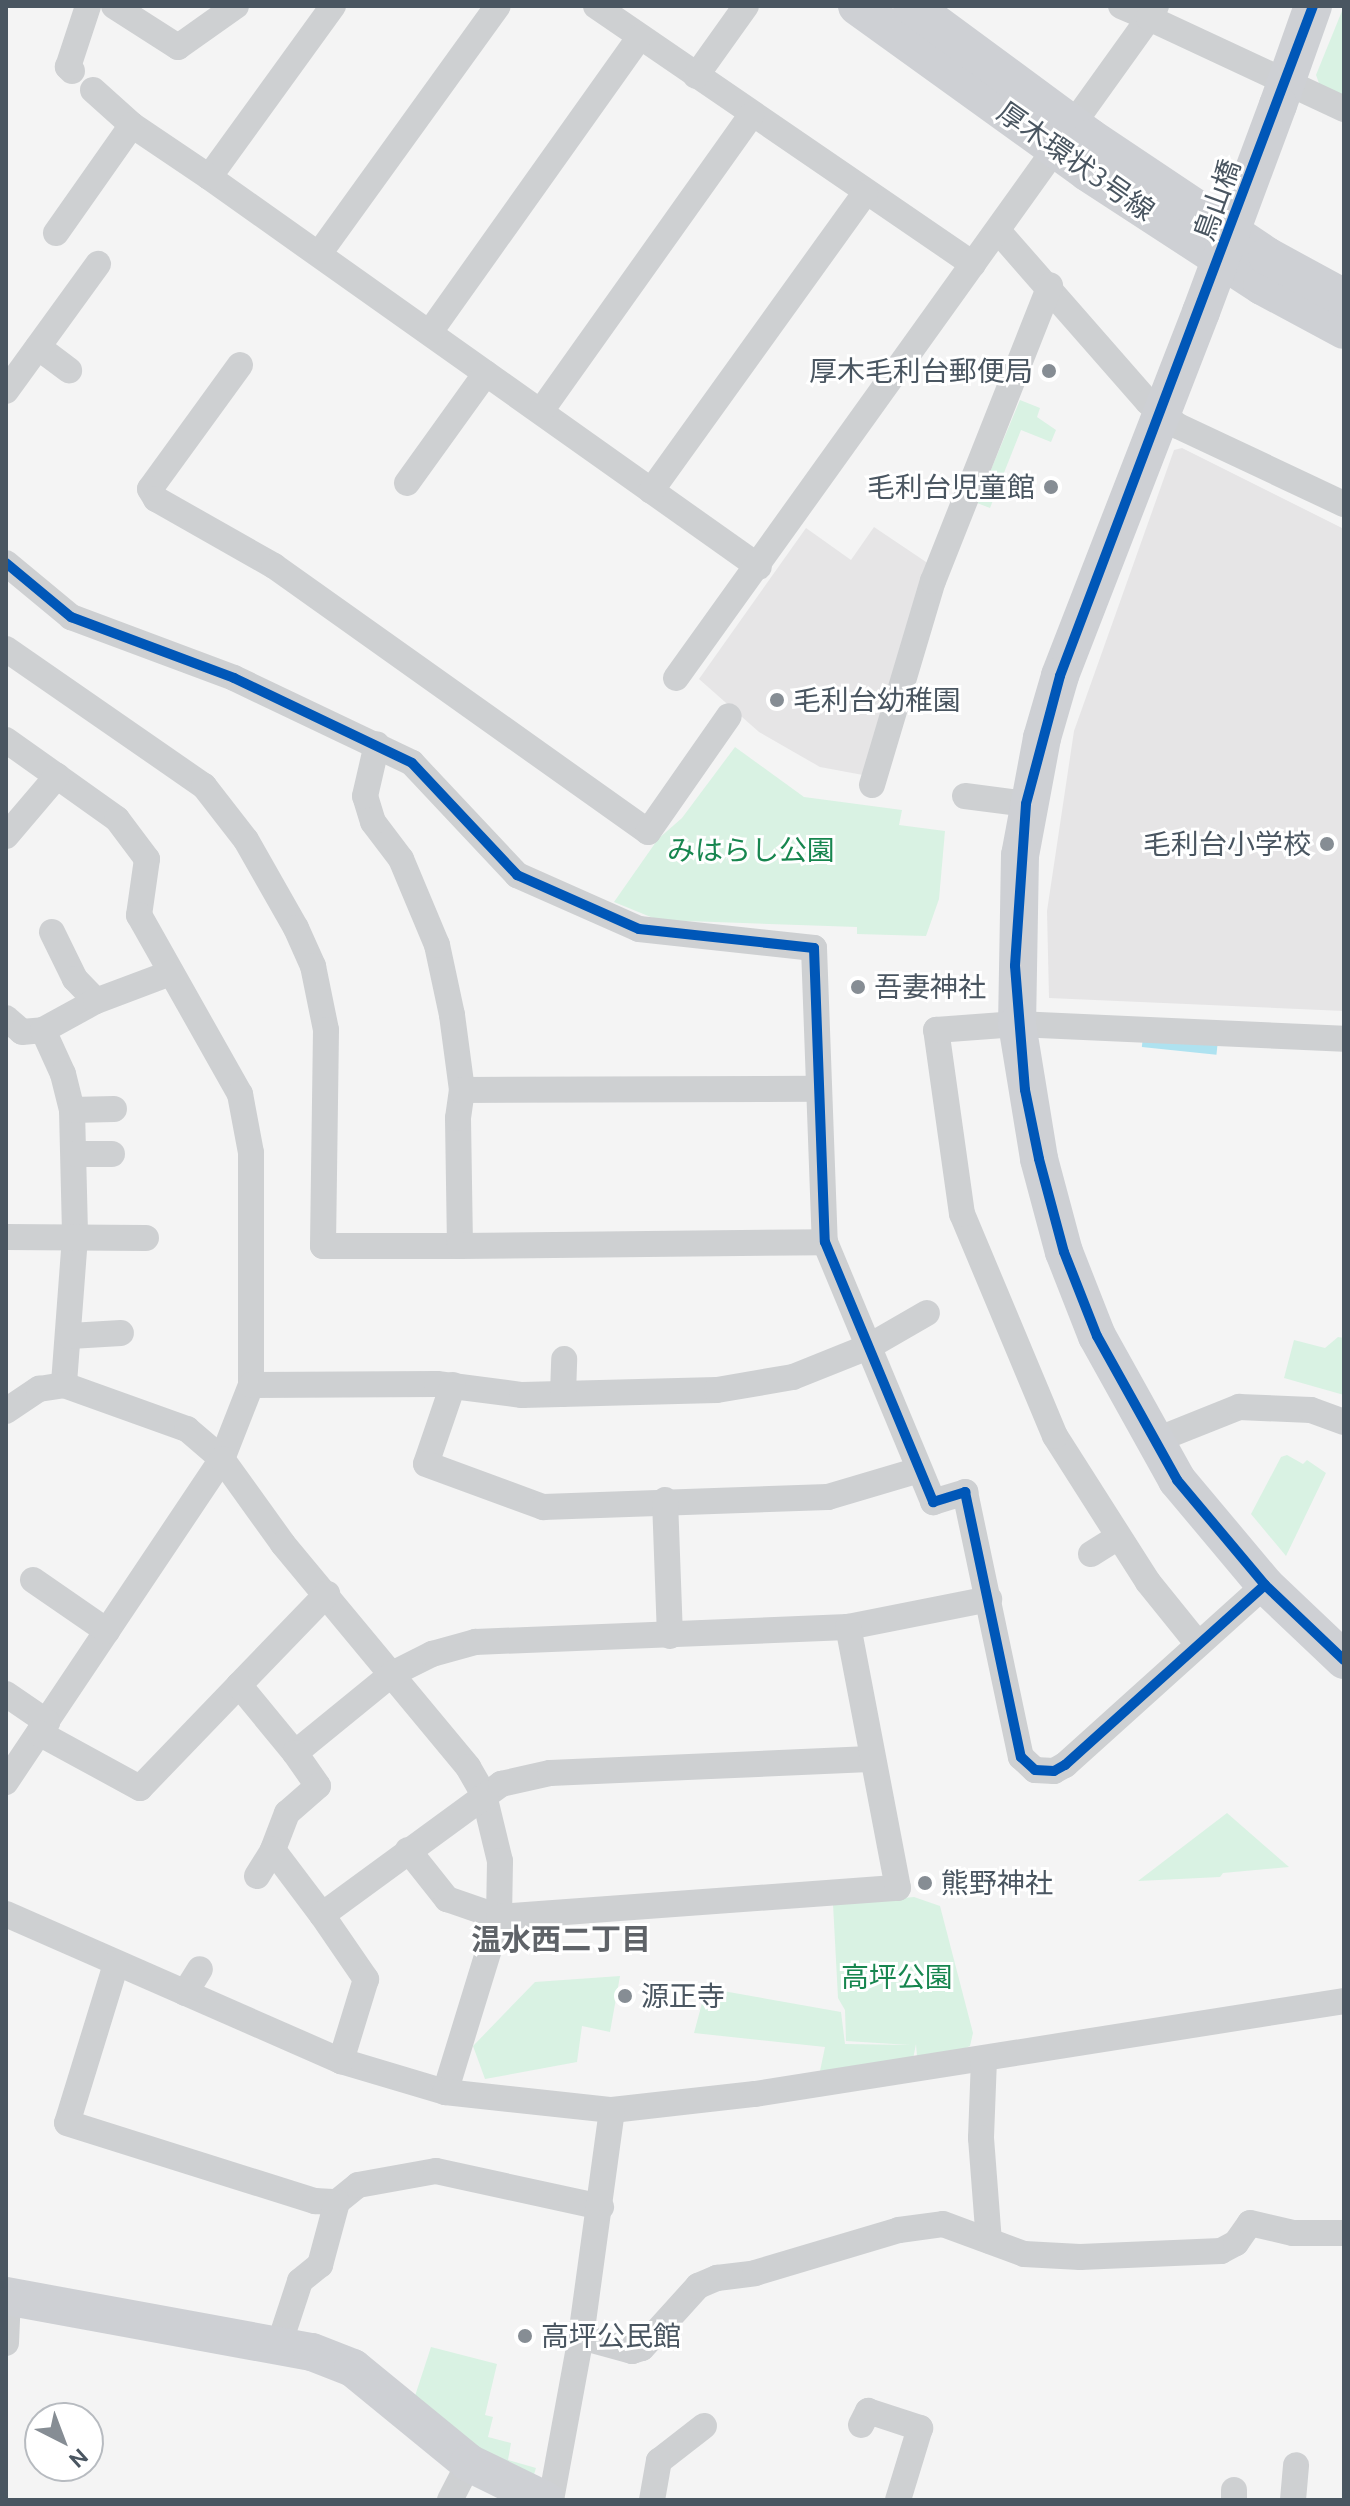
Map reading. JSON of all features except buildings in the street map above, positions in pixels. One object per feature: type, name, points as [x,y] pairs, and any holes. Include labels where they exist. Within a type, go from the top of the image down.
[{"type":"street","points":[[72,71],[68,67],[88,6]]},
{"type":"street","points":[[114,6],[178,47],[236,6]]},
{"type":"street","points":[[209,177],[333,6]]},
{"type":"street","points":[[321,251],[498,6]]},
{"type":"street","points":[[596,6],[751,115],[973,264]]},
{"type":"street","points":[[696,76],[746,6]]},
{"type":"street","name":"厚木環状3号線","points":[[857,6],[1064,136],[1344,298]]},
{"type":"street","name":"厚木環状3号線","points":[[912,6],[1064,136],[1262,286],[1344,330]]},
{"type":"street","points":[[1121,6],[1153,12],[1282,94],[1344,109]]},
{"type":"street","name":"鳥山橋","points":[[1313,6],[1163,413],[1060,676],[1026,804],[1016,906],[1017,1024],[1039,1159],[1064,1252],[1097,1336],[1177,1480],[1265,1585],[1344,1660]]},
{"type":"street","points":[[676,678],[999,232],[1153,12]]},
{"type":"street","points":[[430,332],[639,38]]},
{"type":"street","points":[[93,90],[132,125],[321,251],[759,567]]},
{"type":"street","points":[[541,411],[751,115]]},
{"type":"street","points":[[56,233],[132,125]]},
{"type":"street","points":[[651,491],[865,193]]},
{"type":"street","points":[[999,232],[1178,426],[1344,504]]},
{"type":"street","points":[[6,391],[98,264]]},
{"type":"street","points":[[872,785],[933,581],[1050,285]]},
{"type":"street","points":[[38,347],[69,370]]},
{"type":"street","points":[[240,365],[150,489],[156,499],[274,566],[648,832],[729,716]]},
{"type":"street","points":[[407,483],[486,373]]},
{"type":"street","points":[[6,563],[71,617],[234,678],[377,744],[430,780],[517,875],[652,932],[810,944],[825,1242],[933,1502],[965,1492],[1021,1757],[1035,1770],[1054,1771],[1065,1765],[1265,1585]]},
{"type":"street","points":[[6,649],[204,786],[246,840],[296,928],[313,966],[326,1030],[323,1246],[825,1242]]},
{"type":"street","points":[[6,740],[117,819],[147,859],[139,915],[168,974],[240,1094],[251,1153],[251,1385],[222,1459],[6,1782]]},
{"type":"street","points":[[377,744],[365,796],[373,822],[401,859],[437,945],[462,1090],[458,1118],[460,1246]]},
{"type":"street","points":[[6,836],[57,776]]},
{"type":"street","points":[[965,796],[1026,804]]},
{"type":"street","points":[[52,932],[75,979],[96,1001]]},
{"type":"street","points":[[6,1018],[22,1032],[43,1030],[96,1001],[168,974]]},
{"type":"street","points":[[1198,1644],[1118,1537],[1055,1436],[962,1214],[936,1030],[1017,1024],[1344,1039]]},
{"type":"street","points":[[43,1030],[63,1074],[72,1110],[76,1154],[70,1336],[64,1385]]},
{"type":"street","points":[[462,1090],[818,1089]]},
{"type":"street","points":[[72,1110],[114,1109]]},
{"type":"street","points":[[76,1154],[112,1154]]},
{"type":"street","points":[[6,1237],[146,1238]]},
{"type":"street","points":[[251,1385],[453,1385],[522,1395],[717,1390],[793,1377],[868,1347],[927,1313]]},
{"type":"street","points":[[70,1336],[121,1333]]},
{"type":"street","points":[[563,1394],[564,1359]]},
{"type":"street","points":[[6,1411],[39,1389],[64,1385],[187,1429],[222,1459],[484,1795],[500,1861],[499,1917],[445,2092]]},
{"type":"street","points":[[453,1385],[426,1464],[543,1507],[665,1500],[828,1497],[919,1470]]},
{"type":"street","points":[[1154,1441],[1239,1407],[1311,1410],[1344,1422]]},
{"type":"street","points":[[665,1500],[670,1636]]},
{"type":"street","points":[[1091,1554],[1118,1537]]},
{"type":"street","points":[[33,1580],[107,1631]]},
{"type":"street","points":[[6,1694],[43,1728],[140,1788],[327,1594]]},
{"type":"street","points":[[295,1753],[392,1674],[432,1654],[475,1642],[848,1627],[989,1599]]},
{"type":"street","points":[[408,1850],[447,1899],[499,1917],[898,1888],[896,1859],[870,1759],[848,1627]]},
{"type":"street","points":[[239,1685],[318,1786],[287,1813],[273,1850],[257,1876]]},
{"type":"street","points":[[322,1915],[501,1784],[550,1773],[870,1759]]},
{"type":"street","points":[[273,1850],[366,1979],[341,2061]]},
{"type":"street","points":[[6,1914],[341,2061],[445,2092],[612,2110],[984,2059],[1344,2001]]},
{"type":"street","points":[[116,1964],[67,2123],[315,2201],[337,2202]]},
{"type":"street","points":[[185,1993],[200,1969]]},
{"type":"street","points":[[984,2059],[981,2138],[989,2241]]},
{"type":"street","points":[[6,2343],[7,2296],[280,2342],[353,2368],[469,2463],[548,2500],[581,2337],[612,2110]]},
{"type":"street","points":[[280,2342],[300,2281],[320,2265],[337,2202],[358,2185],[436,2171],[601,2207]]},
{"type":"street","points":[[581,2337],[632,2351],[642,2348],[707,2282],[899,2230],[943,2224],[1024,2254],[1080,2257],[1221,2251],[1236,2243],[1250,2223],[1293,2233],[1344,2233]]},
{"type":"street","points":[[867,2410],[920,2428],[898,2500]]},
{"type":"street","points":[[652,2500],[659,2461],[704,2426]]},
{"type":"street","points":[[450,2500],[469,2463]]},
{"type":"street","points":[[1293,2500],[1296,2465]]},
{"type":"shaded area","points":[[1182,448],[1344,529],[1344,1011],[1049,998],[1047,911],[1074,731],[1174,450]]},
{"type":"shaded area","name":"毛利台幼稚園","points":[[874,527],[929,564],[863,775],[820,767],[759,732],[699,679],[806,528],[851,560]]},
{"type":"green space","points":[[1344,6],[1344,97],[1320,86],[1316,75]]},
{"type":"green space","points":[[1020,400],[1040,408],[1037,417],[1056,430],[1051,442],[1021,430],[990,508],[977,503]]},
{"type":"green space","name":"みはらし公園","points":[[735,747],[804,797],[902,810],[899,825],[945,831],[939,899],[926,936],[857,934],[857,927],[658,920],[614,902],[658,839],[682,818]]},
{"type":"green space","points":[[1338,1337],[1344,1338],[1344,1395],[1284,1378],[1294,1340],[1325,1348]]},
{"type":"green space","points":[[1287,1455],[1303,1464],[1307,1460],[1326,1473],[1286,1556],[1251,1514],[1281,1457]]},
{"type":"green space","points":[[1227,1813],[1289,1867],[1223,1873],[1220,1877],[1138,1881]]},
{"type":"green space","name":"高坪公園","points":[[914,1897],[940,1906],[973,2033],[970,2046],[941,2059],[917,2057],[916,2044],[913,2059],[820,2071],[825,2047],[694,2033],[706,1988],[841,2012],[845,2044],[910,2045],[846,2041],[845,2010],[838,1998],[833,1904]]},
{"type":"green space","points":[[620,1976],[610,2032],[582,2026],[577,2062],[485,2079],[473,2046],[535,1982]]},
{"type":"green space","points":[[431,2347],[497,2364],[485,2415],[493,2417],[488,2437],[511,2443],[508,2460],[536,2468],[532,2481],[496,2470],[414,2399]]},
{"type":"water","points":[[1143,1036],[1218,1044],[1216,1055],[1142,1047]]},
{"type":"cycle path","points":[[1313,6],[1060,676],[1026,804],[1015,966],[1025,1090],[1039,1159],[1064,1252],[1097,1336],[1177,1480],[1265,1585],[1344,1660]]},
{"type":"cycle path","points":[[6,563],[71,617],[234,678],[412,763],[517,875],[639,929],[814,948],[825,1242],[933,1502],[965,1492],[1021,1757],[1035,1770],[1054,1771],[1065,1765],[1265,1585]]},
{"type":"place","name":"厚木毛利台郵便局","points":[[1049,371]]},
{"type":"place","name":"毛利台児童館","points":[[1051,487]]},
{"type":"place","name":"毛利台幼稚園","points":[[777,700]]},
{"type":"place","name":"毛利台小学校","points":[[1327,844]]},
{"type":"place","name":"吾妻神社","points":[[858,987]]},
{"type":"place","name":"熊野神社","points":[[925,1883]]},
{"type":"place","name":"源正寺","points":[[625,1996]]},
{"type":"place","name":"高坪公民館","points":[[525,2336]]},
{"type":"district","name":"温水西二丁目","points":[[561,1939]]}]
